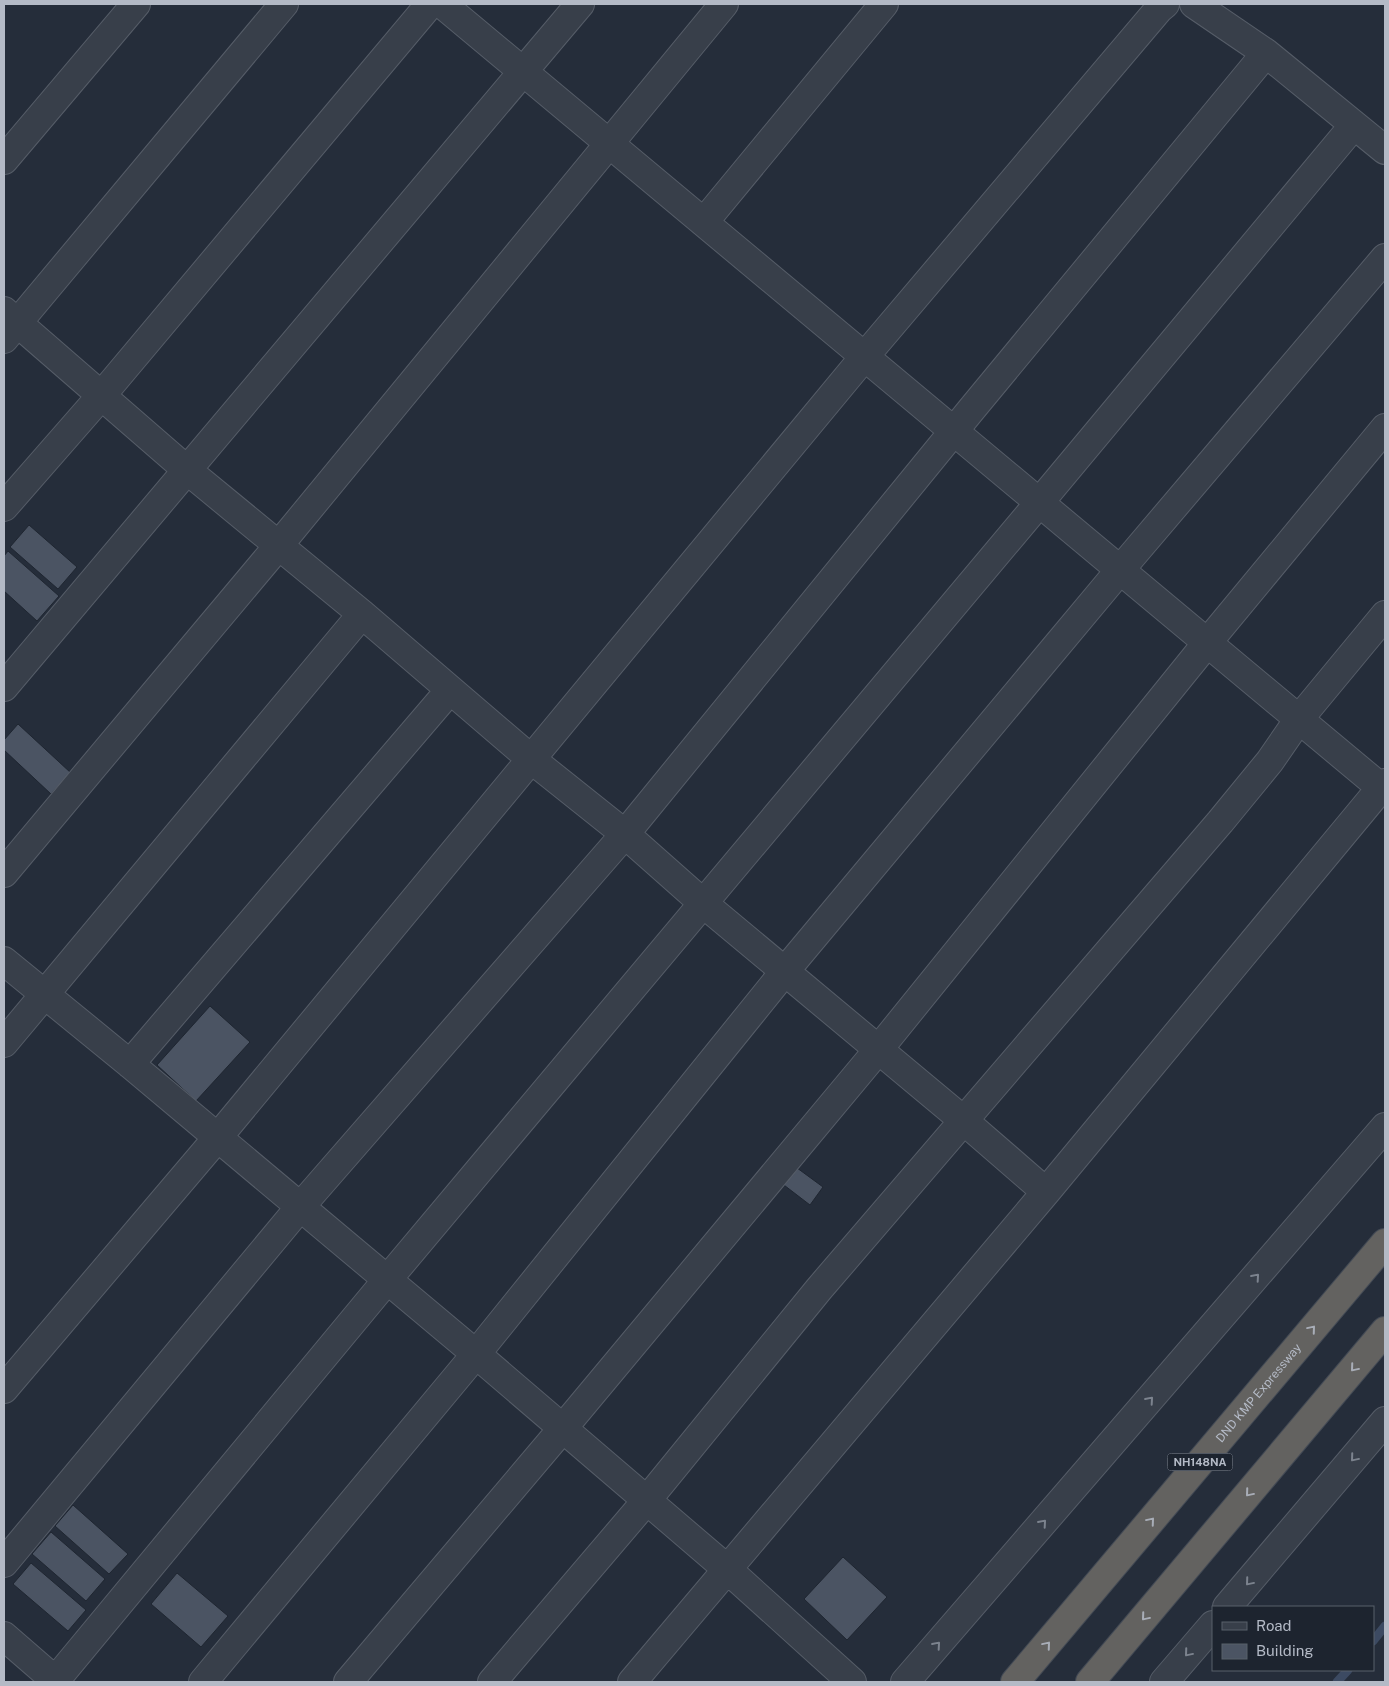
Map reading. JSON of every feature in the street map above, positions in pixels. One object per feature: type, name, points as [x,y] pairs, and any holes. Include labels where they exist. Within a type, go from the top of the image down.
[{"type":"highway","name":"DND KMP Expressway","points":[[1015,1682],[1385,1243]]},
{"type":"highway","points":[[1090,1682],[1385,1331]]},
{"type":"street","points":[[4,160],[136,4]]},
{"type":"street","points":[[284,4],[8,324],[101,396],[187,470],[362,614],[530,759],[625,834],[704,904],[963,1120],[1046,1192]]},
{"type":"street","points":[[4,507],[101,396],[430,4]]},
{"type":"street","points":[[442,4],[1207,643],[1384,787],[1046,1192],[632,1682]]},
{"type":"street","points":[[4,687],[580,4]]},
{"type":"street","points":[[4,873],[279,545],[724,4]]},
{"type":"street","points":[[704,222],[884,4]]},
{"type":"street","points":[[4,1389],[218,1137],[865,356],[1152,16],[1165,4]]},
{"type":"street","points":[[1194,4],[1266,53],[1385,150]]},
{"type":"street","points":[[4,1563],[300,1207],[625,834],[1266,53]]},
{"type":"street","points":[[4,1636],[55,1682],[387,1280],[1040,503],[1354,125]]},
{"type":"street","points":[[203,1682],[476,1354],[785,971],[1120,570],[1385,258]]},
{"type":"street","points":[[348,1682],[563,1428],[878,1050],[1207,643],[1385,428]]},
{"type":"street","points":[[4,1042],[362,614]]},
{"type":"street","points":[[492,1682],[647,1500],[819,1289],[1220,822],[1270,761],[1299,719],[1385,615]]},
{"type":"street","points":[[130,1064],[450,690]]},
{"type":"street","points":[[4,962],[218,1137],[476,1354],[727,1569],[852,1682]]},
{"type":"street","points":[[905,1682],[1385,1128]]},
{"type":"street","points":[[1228,1606],[1385,1420]]},
{"type":"street","points":[[1164,1682],[1212,1626]]},
{"type":"building","points":[[29,525],[77,567],[58,589],[10,547]]},
{"type":"building","points":[[8,551],[59,596],[37,621],[4,591],[4,556]]},
{"type":"building","points":[[18,724],[71,773],[51,794],[4,750],[4,740]]},
{"type":"building","points":[[210,1006],[250,1042],[196,1101],[157,1065]]},
{"type":"building","points":[[793,1165],[823,1187],[810,1205],[780,1182]]},
{"type":"building","points":[[73,1505],[128,1554],[109,1574],[55,1526]]},
{"type":"building","points":[[51,1532],[105,1579],[86,1601],[32,1554]]},
{"type":"building","points":[[843,1557],[887,1597],[847,1640],[804,1599]]},
{"type":"building","points":[[31,1563],[86,1610],[68,1631],[13,1584]]},
{"type":"building","points":[[177,1573],[228,1616],[201,1647],[151,1604]]},
{"type":"waterway","points":[[1374,1640],[1385,1626]]},
{"type":"waterway","points":[[1337,1682],[1347,1671]]}]
